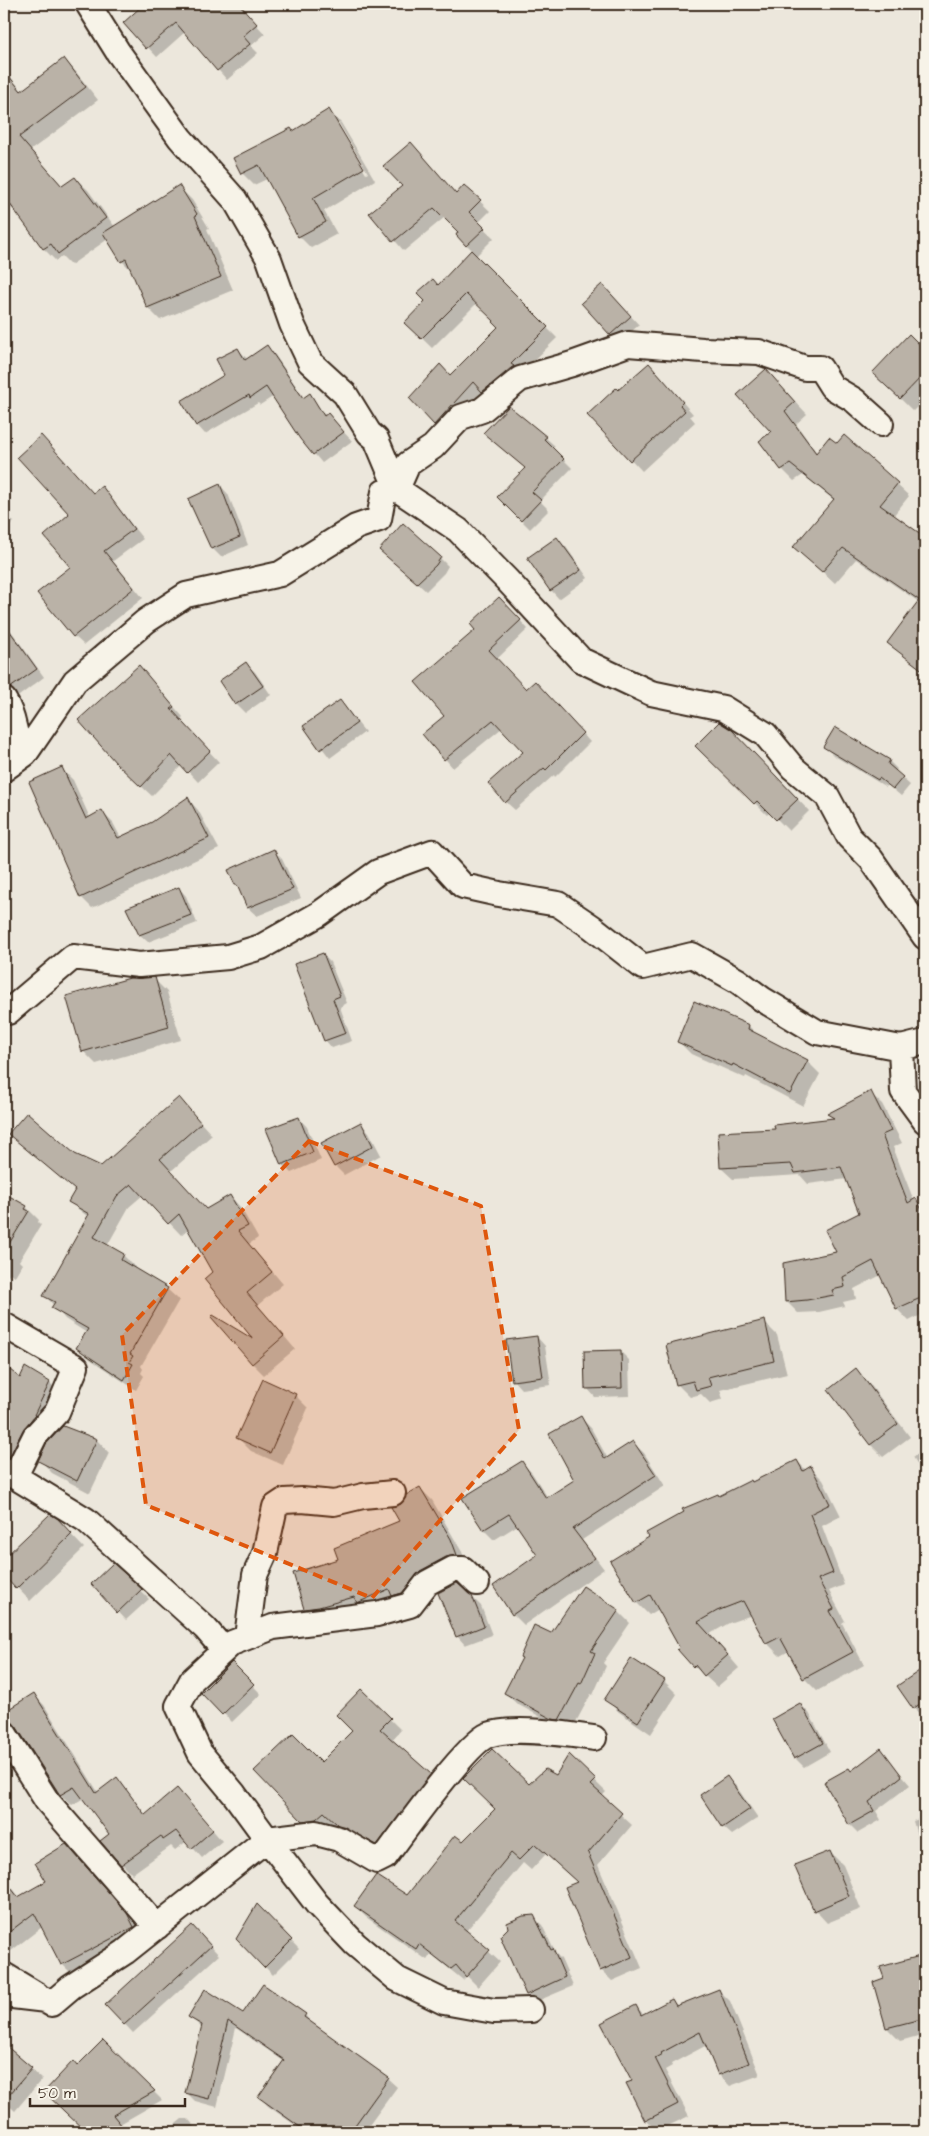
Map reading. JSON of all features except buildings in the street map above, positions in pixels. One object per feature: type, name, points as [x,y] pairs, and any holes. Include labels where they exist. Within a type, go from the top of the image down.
[{"type":"street","points":[[88,4],[118,52],[180,138],[235,200],[269,259],[292,324],[310,362],[345,394],[369,433],[376,439],[397,489],[458,530],[507,580],[580,660],[651,693],[723,708],[765,734],[792,768],[827,796],[849,837],[871,859],[925,937]]},
{"type":"street","points":[[397,489],[408,464],[433,447],[461,417],[482,410],[520,379],[572,364],[628,344],[759,352],[805,368],[820,368],[832,387],[854,400],[881,424]]},
{"type":"street","points":[[4,769],[25,754],[75,681],[146,621],[186,595],[280,574],[356,527],[378,519],[384,492],[397,489]]},
{"type":"street","points":[[4,700],[12,712],[18,746],[25,754]]},
{"type":"street","points":[[4,1012],[8,1012],[73,957],[139,965],[228,956],[261,947],[319,914],[378,872],[432,852],[463,886],[558,904],[592,926],[643,967],[692,955],[738,981],[762,999],[817,1032],[901,1048],[925,1042]]},
{"type":"street","points":[[901,1048],[903,1091],[925,1121]]},
{"type":"street","points":[[4,1325],[76,1367],[57,1412],[35,1436],[9,1473],[86,1520],[205,1628],[224,1650]]},
{"type":"street","points":[[247,1637],[255,1575],[265,1553],[275,1507],[284,1501],[302,1500],[334,1503],[363,1496],[393,1493]]},
{"type":"street","points":[[477,1583],[463,1569],[453,1569],[427,1583],[410,1605],[378,1614],[273,1627],[232,1643],[192,1680],[178,1706],[200,1753],[234,1794],[317,1904],[355,1944],[397,1979],[444,2002],[494,2011],[531,2010]]},
{"type":"street","points":[[4,1975],[51,2004],[71,1987],[125,1952],[267,1839],[316,1833],[339,1839],[377,1861],[385,1857],[462,1758],[486,1736],[503,1732],[566,1734],[594,1738]]},
{"type":"street","points":[[4,1733],[47,1802],[157,1927]]},
{"type":"street","points":[[4,1994],[46,2000]]},
{"type":"highlighted area","points":[[309,1141],[481,1206],[519,1430],[372,1598],[146,1505],[122,1335]]}]
